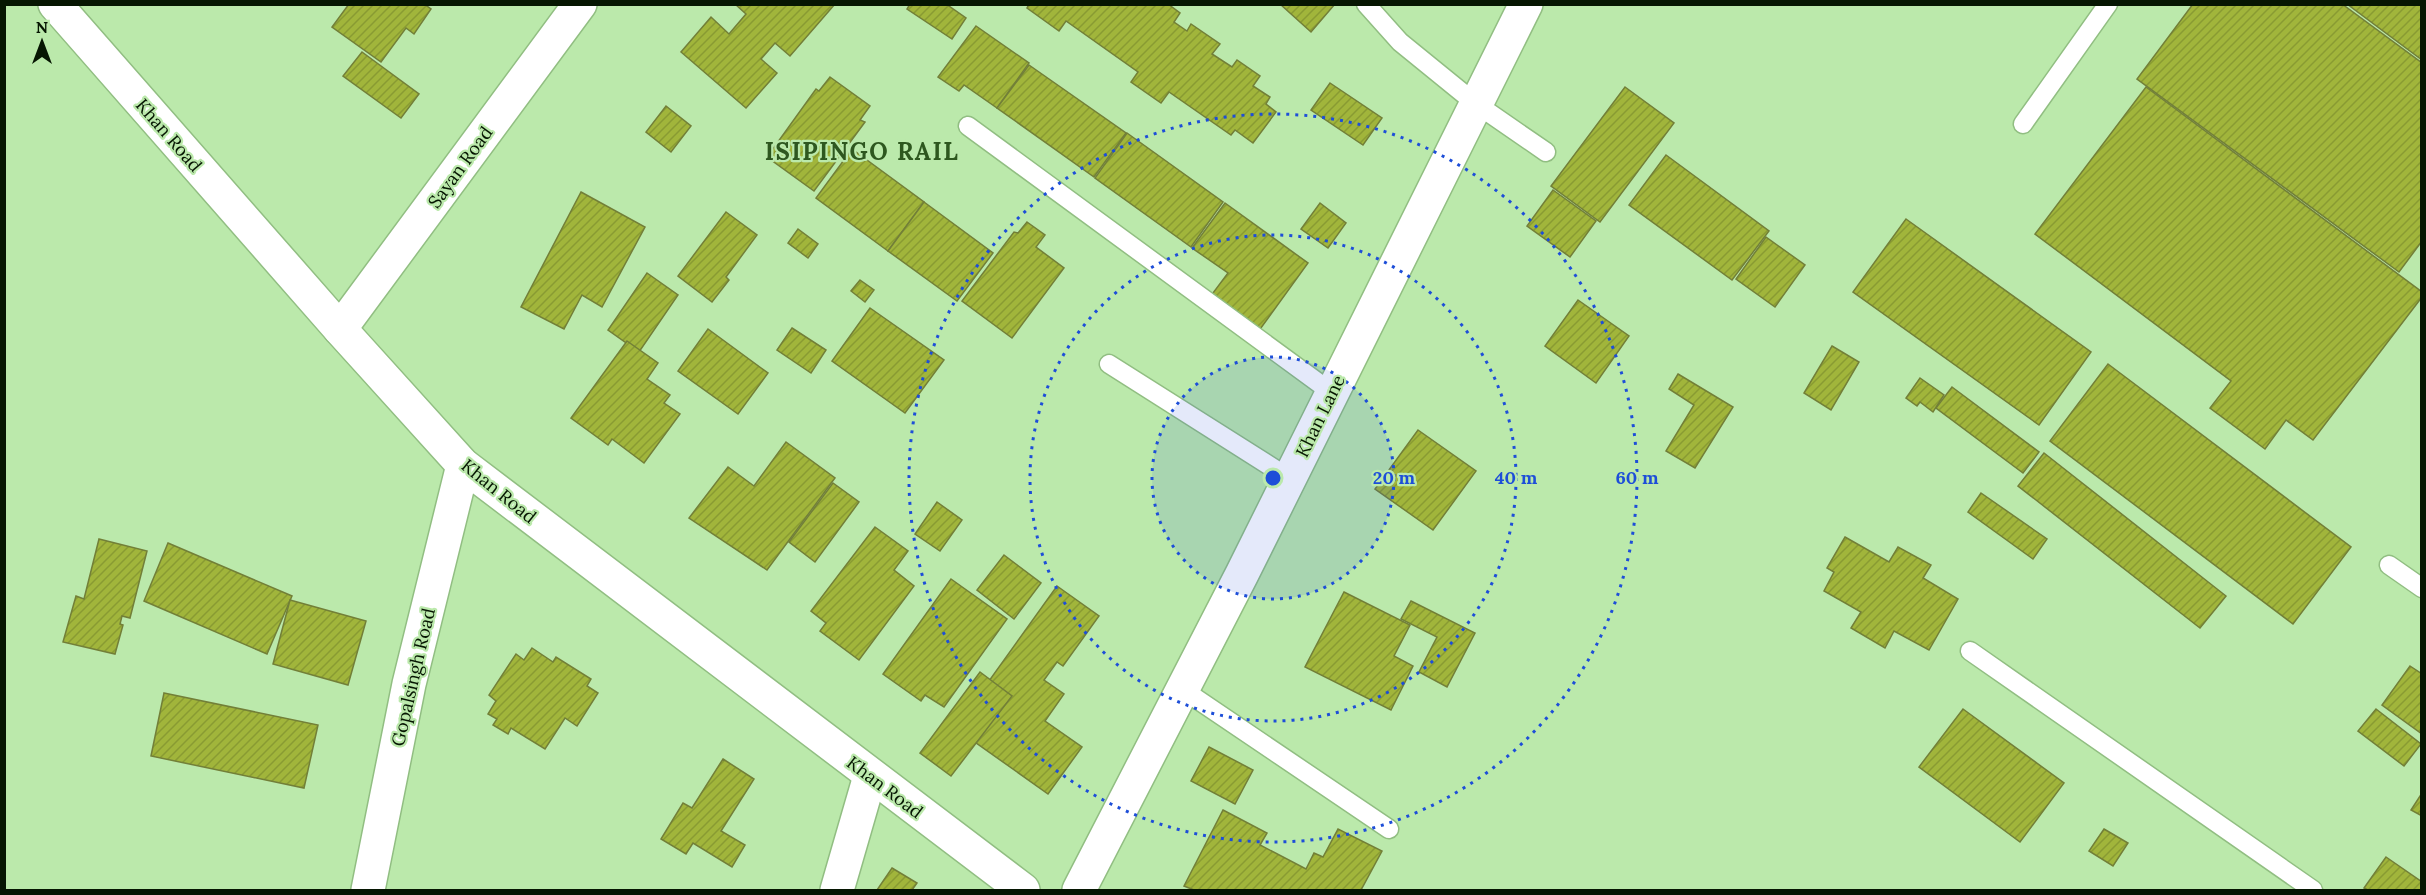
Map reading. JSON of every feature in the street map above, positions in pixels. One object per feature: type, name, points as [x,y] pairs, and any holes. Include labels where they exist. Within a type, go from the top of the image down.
[{"type":"street","name":"Khan Road","points":[[55,4],[340,330],[464,465],[1023,891]]},
{"type":"street","name":"Sayan Road","points":[[340,330],[580,4]]},
{"type":"street","name":"Khan Lane","points":[[1079,891],[1526,4]]},
{"type":"street","name":"Gopalsingh Road","points":[[368,891],[409,684],[464,465]]},
{"type":"street","points":[[837,891],[870,776]]},
{"type":"lane","points":[[1366,4],[1400,42],[1475,103],[1545,152]]},
{"type":"lane","points":[[2023,124],[2108,4]]},
{"type":"lane","points":[[968,126],[1331,392]]},
{"type":"lane","points":[[1109,364],[1289,478]]},
{"type":"lane","points":[[2389,565],[2421,588]]},
{"type":"lane","points":[[1970,651],[2313,891]]},
{"type":"lane","points":[[1182,689],[1389,829]]},
{"type":"building","points":[[349,4],[424,4],[431,9],[414,34],[406,28],[381,62],[332,27]]},
{"type":"building","points":[[735,4],[835,4],[790,56],[775,43],[761,59],[777,73],[746,108],[681,52],[711,17],[729,34],[746,14]]},
{"type":"building","points":[[910,4],[946,4],[966,18],[952,39],[907,9]]},
{"type":"building","points":[[1029,4],[1168,4],[1180,13],[1174,22],[1187,31],[1191,24],[1220,44],[1212,54],[1232,67],[1237,60],[1260,76],[1253,86],[1270,97],[1266,104],[1276,112],[1253,143],[1235,130],[1231,135],[1169,92],[1161,103],[1131,82],[1138,72],[1066,21],[1059,31],[1027,8]]},
{"type":"building","points":[[1280,4],[1335,4],[1311,32]]},
{"type":"building","points":[[2193,4],[2342,4],[2422,63],[2422,241],[2399,272],[2137,79]]},
{"type":"building","points":[[2347,4],[2422,4],[2422,60]]},
{"type":"building","points":[[976,26],[1029,63],[997,108],[964,85],[959,91],[938,77]]},
{"type":"building","points":[[362,52],[419,94],[401,118],[343,76]]},
{"type":"building","points":[[1029,65],[1126,133],[1094,177],[997,108]]},
{"type":"building","points":[[830,77],[870,106],[860,120],[865,122],[814,191],[767,157],[816,89],[819,91]]},
{"type":"building","points":[[1330,83],[1382,118],[1363,145],[1311,110]]},
{"type":"building","points":[[1625,87],[1674,123],[1600,222],[1551,186]]},
{"type":"building","points":[[2146,87],[2422,292],[2422,297],[2313,440],[2286,420],[2265,449],[2210,408],[2231,381],[2035,234]]},
{"type":"building","points":[[666,106],[691,126],[671,152],[646,132]]},
{"type":"building","points":[[1127,133],[1223,202],[1191,247],[1095,178]]},
{"type":"building","points":[[852,149],[924,202],[888,251],[816,198]]},
{"type":"building","points":[[1666,155],[1769,231],[1732,280],[1629,205]]},
{"type":"building","points":[[1553,190],[1596,221],[1570,257],[1527,226]]},
{"type":"building","points":[[581,192],[645,227],[602,307],[582,295],[564,329],[521,307]]},
{"type":"building","points":[[924,202],[993,253],[957,301],[888,251]]},
{"type":"building","points":[[1225,203],[1308,263],[1258,332],[1210,297],[1228,273],[1192,248]]},
{"type":"building","points":[[1320,203],[1346,223],[1328,248],[1301,229]]},
{"type":"building","points":[[726,212],[757,235],[726,277],[729,280],[712,302],[678,276]]},
{"type":"building","points":[[1906,219],[2091,352],[2039,425],[1853,292]]},
{"type":"building","points":[[1027,222],[1045,235],[1036,247],[1064,268],[1012,338],[962,301],[1014,232],[1018,233]]},
{"type":"building","points":[[798,229],[818,244],[808,258],[788,243]]},
{"type":"building","points":[[1766,237],[1805,265],[1775,307],[1736,279]]},
{"type":"building","points":[[647,273],[678,295],[639,352],[608,330]]},
{"type":"building","points":[[860,280],[874,290],[865,302],[851,291]]},
{"type":"building","points":[[1578,300],[1629,336],[1596,383],[1545,346]]},
{"type":"building","points":[[870,308],[944,360],[905,413],[832,361]]},
{"type":"building","points":[[792,328],[826,350],[811,373],[777,350]]},
{"type":"building","points":[[708,329],[768,373],[738,414],[678,371]]},
{"type":"building","points":[[627,341],[658,363],[647,379],[670,395],[664,403],[680,414],[644,463],[612,439],[608,445],[571,418]]},
{"type":"building","points":[[1832,346],[1859,362],[1831,410],[1804,393]]},
{"type":"building","points":[[2108,364],[2351,547],[2293,624],[2050,441]]},
{"type":"building","points":[[1678,374],[1733,407],[1695,468],[1666,451],[1694,405],[1669,389]]},
{"type":"building","points":[[1920,378],[1944,395],[1933,412],[1920,402],[1917,406],[1906,398]]},
{"type":"building","points":[[1952,387],[2039,452],[2023,473],[1936,408]]},
{"type":"building","points":[[1418,430],[1476,471],[1433,530],[1375,489]]},
{"type":"building","points":[[786,442],[835,478],[767,570],[689,518],[728,467],[754,486]]},
{"type":"building","points":[[2044,453],[2226,596],[2200,628],[2018,486]]},
{"type":"building","points":[[833,483],[859,502],[815,562],[789,542]]},
{"type":"building","points":[[1981,493],[2047,539],[2033,559],[1968,512]]},
{"type":"building","points":[[937,502],[962,520],[940,551],[915,534]]},
{"type":"building","points":[[875,527],[908,551],[894,570],[914,586],[859,660],[820,631],[826,623],[811,611]]},
{"type":"building","points":[[1845,537],[1889,562],[1898,547],[1931,565],[1923,578],[1958,599],[1929,650],[1894,631],[1885,648],[1851,628],[1861,612],[1824,591],[1834,572],[1827,568]]},
{"type":"building","points":[[99,539],[147,551],[130,618],[122,616],[120,624],[123,625],[115,654],[63,642],[76,596],[84,599]]},
{"type":"building","points":[[168,543],[292,596],[267,654],[144,601]]},
{"type":"building","points":[[1004,555],[1041,583],[1014,619],[977,590]]},
{"type":"building","points":[[951,579],[1007,619],[944,707],[925,695],[921,701],[883,674]]},
{"type":"building","points":[[1057,586],[1099,616],[1063,666],[1057,662],[1044,680],[1064,694],[1045,721],[1082,747],[1048,794],[972,740],[978,732],[961,720]]},
{"type":"building","points":[[1344,592],[1410,625],[1394,656],[1413,666],[1391,710],[1305,667]]},
{"type":"building","points":[[290,600],[366,621],[348,685],[273,664]]},
{"type":"building","points":[[1411,601],[1475,633],[1447,687],[1419,672],[1437,637],[1401,619]]},
{"type":"building","points":[[532,648],[553,662],[556,657],[591,679],[587,686],[598,693],[577,726],[565,718],[545,749],[511,728],[508,734],[493,725],[497,719],[488,714],[496,701],[489,695],[516,654],[524,660]]},
{"type":"building","points":[[2410,666],[2422,674],[2422,734],[2382,705]]},
{"type":"building","points":[[980,672],[1012,696],[951,776],[920,753]]},
{"type":"building","points":[[164,693],[318,725],[304,788],[151,756]]},
{"type":"building","points":[[1963,709],[2064,783],[2020,842],[1919,767]]},
{"type":"building","points":[[2376,709],[2421,744],[2404,766],[2358,731]]},
{"type":"building","points":[[1209,747],[1253,770],[1235,804],[1191,781]]},
{"type":"building","points":[[723,759],[754,779],[721,831],[745,845],[732,867],[693,843],[686,854],[661,839],[683,803],[692,808]]},
{"type":"building","points":[[2422,793],[2422,816],[2411,810]]},
{"type":"building","points":[[1223,810],[1267,833],[1260,845],[1306,869],[1314,853],[1323,857],[1338,829],[1382,851],[1361,890],[1194,890],[1184,886]]},
{"type":"building","points":[[2104,829],[2128,843],[2113,866],[2089,851]]},
{"type":"building","points":[[2386,857],[2422,882],[2422,890],[2368,890],[2364,888]]},
{"type":"building","points":[[892,868],[917,883],[912,890],[877,890]]},
{"type":"district","name":"ISIPINGO RAIL","points":[[862,151]]}]
